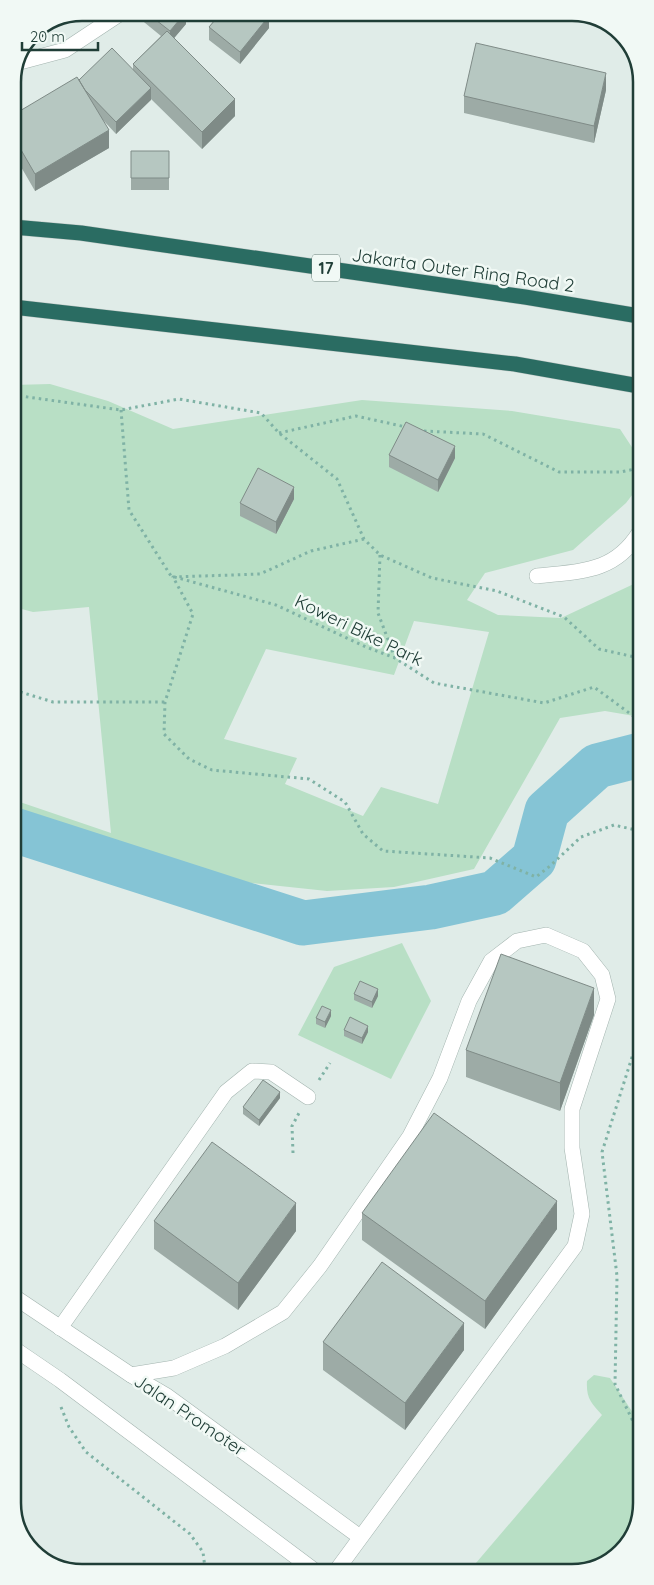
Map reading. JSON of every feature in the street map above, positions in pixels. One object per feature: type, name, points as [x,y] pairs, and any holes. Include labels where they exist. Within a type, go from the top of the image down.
[{"type":"highway","name":"Jakarta Outer Ring Road 2","points":[[21,228],[111,238],[525,297],[633,315]]},
{"type":"highway","points":[[21,308],[515,364],[633,385]]},
{"type":"street","points":[[25,61],[65,50],[108,21]]},
{"type":"street","points":[[537,576],[592,570],[614,560],[633,542]]},
{"type":"street","points":[[131,1376],[174,1368],[225,1346],[283,1312],[320,1266],[410,1136],[440,1078],[469,1001],[491,961],[517,941],[546,935],[582,952],[602,974],[608,999],[572,1109],[572,1148],[582,1214],[575,1246],[341,1564]]},
{"type":"street","points":[[60,1328],[226,1092],[252,1071],[271,1072],[308,1096]]},
{"type":"street","name":"Jalan Promoter","points":[[21,1301],[131,1376],[167,1396],[360,1537]]},
{"type":"street","points":[[21,1353],[60,1380],[306,1564]]},
{"type":"path","points":[[21,396],[121,410],[179,398],[261,413],[278,433],[337,479],[364,539],[380,555],[432,578],[497,591],[564,616],[599,649],[633,657]]},
{"type":"path","points":[[121,410],[129,510],[170,576],[173,577],[193,614],[165,702],[164,734],[189,759],[212,770],[309,779],[345,802],[363,834],[383,851],[490,858],[536,876],[550,866],[581,837],[614,826],[633,830]]},
{"type":"path","points":[[278,433],[356,416],[411,428]]},
{"type":"path","points":[[420,430],[483,434],[559,472],[621,472],[633,469]]},
{"type":"path","points":[[173,577],[260,574],[311,551],[364,539]]},
{"type":"path","points":[[380,555],[378,613],[395,658]]},
{"type":"path","name":"Koweri Bike Park","points":[[173,577],[276,605],[366,647],[395,658],[434,683],[544,703],[594,687],[633,716]]},
{"type":"path","points":[[21,692],[53,702],[165,702]]},
{"type":"path","points":[[633,1054],[602,1152],[617,1276],[615,1384],[633,1421]]},
{"type":"path","points":[[60,1380],[60,1402],[69,1427],[86,1452],[190,1534],[203,1552],[204,1564]]},
{"type":"green space","points":[[50,384],[108,401],[173,429],[362,400],[512,411],[620,429],[633,449],[633,494],[626,503],[573,550],[485,573],[467,600],[498,615],[561,618],[633,584],[633,716],[605,711],[560,718],[474,869],[394,887],[327,891],[205,878],[21,814],[21,802],[111,833],[89,607],[33,612],[21,609],[21,385]],"holes":[[[414,621],[489,632],[438,804],[381,787],[363,816],[285,784],[297,758],[224,739],[266,649],[394,675]]]},
{"type":"green space","points":[[402,943],[431,1001],[391,1079],[298,1035],[334,967]]},
{"type":"green space","points":[[594,1375],[610,1378],[633,1413],[633,1503],[632,1515],[625,1533],[609,1551],[584,1563],[475,1564],[602,1415],[588,1396],[587,1381]]},
{"type":"building","points":[[157,21],[178,21],[170,31]]},
{"type":"building","points":[[214,21],[265,21],[240,52],[209,27]]},
{"type":"building","points":[[167,31],[235,99],[202,132],[133,64]]},
{"type":"building","points":[[476,43],[606,73],[594,126],[464,96]]},
{"type":"building","points":[[112,48],[151,88],[116,122],[85,90],[79,80]]},
{"type":"building","points":[[77,77],[109,130],[35,174],[21,150],[21,110]]},
{"type":"building","points":[[131,151],[169,151],[169,178],[131,178]]},
{"type":"building","points":[[406,422],[455,446],[438,480],[389,455]]},
{"type":"building","points":[[258,468],[294,487],[276,522],[240,503]]},
{"type":"building","points":[[501,954],[594,988],[560,1083],[466,1050]]},
{"type":"building","points":[[360,981],[378,989],[372,1002],[354,994]]},
{"type":"building","points":[[322,1006],[331,1010],[325,1022],[316,1018]]},
{"type":"building","points":[[350,1017],[368,1026],[362,1038],[344,1030]]},
{"type":"building","points":[[263,1080],[280,1092],[259,1120],[243,1107]]},
{"type":"building","points":[[434,1113],[557,1201],[485,1301],[362,1213]]},
{"type":"building","points":[[212,1142],[296,1203],[238,1283],[154,1221]]},
{"type":"building","points":[[382,1262],[464,1323],[405,1403],[323,1342]]},
{"type":"waterway","points":[[21,832],[303,923],[431,907],[495,893],[534,859],[547,811],[597,766],[633,757]]}]
